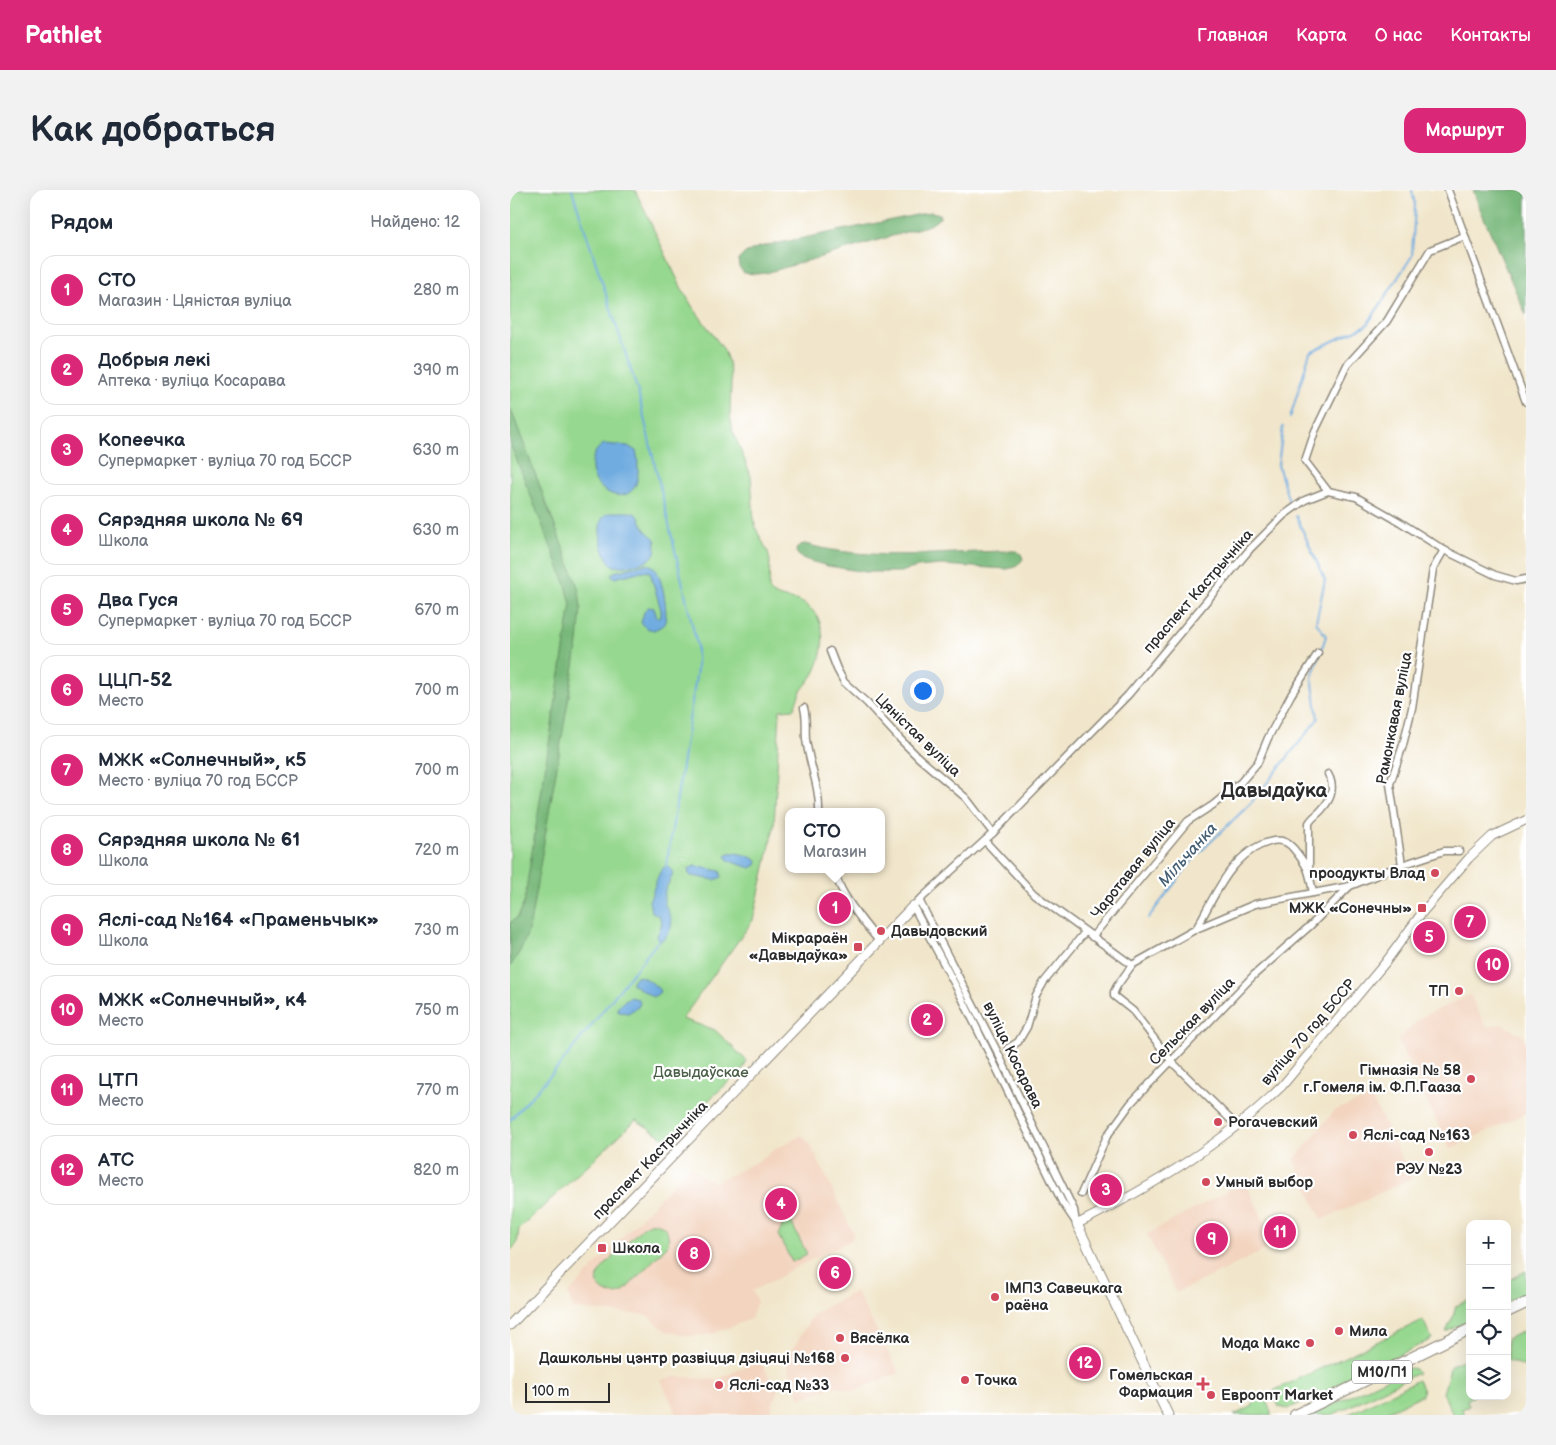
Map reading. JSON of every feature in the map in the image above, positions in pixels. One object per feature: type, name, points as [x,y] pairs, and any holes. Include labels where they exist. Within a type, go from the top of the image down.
[{"type":"main road","name":"праспект Кастрычніка","points":[[510,1325],[916,903]]},
{"type":"main road","name":"вуліца Косарава","points":[[1077,1224],[1168,1415]]},
{"type":"main road","points":[[1511,1310],[1526,1303]]},
{"type":"main road","name":"М10/П1","points":[[1295,1415],[1466,1331]]},
{"type":"street","points":[[1448,190],[1526,402]]},
{"type":"street","points":[[1465,236],[1430,250],[1387,321],[1347,365],[1315,431],[1305,461],[1328,491],[1356,497],[1444,550],[1495,575],[1516,581],[1526,579]]},
{"type":"street","name":"праспект Кастрычніка","points":[[916,903],[985,841],[1128,695],[1250,549],[1284,515],[1305,500],[1328,491]]},
{"type":"street","name":"Рамонкавая вуліца","points":[[1402,865],[1390,784],[1403,745],[1414,695],[1433,570],[1444,550]]},
{"type":"street","name":"Цяністая вуліца","points":[[830,651],[844,682],[867,703],[919,758],[966,798],[993,833]]},
{"type":"street","name":"Чаротавая вуліца","points":[[1092,937],[1188,821],[1213,805],[1241,782],[1258,762],[1268,738],[1291,695],[1318,653]]},
{"type":"street","points":[[804,708],[807,718],[806,738],[817,786],[819,808]]},
{"type":"street","points":[[1312,893],[1309,869],[1309,823],[1323,809],[1330,796],[1332,781],[1328,774]]},
{"type":"street","name":"вуліца 70 год БССР","points":[[1077,1224],[1175,1170],[1216,1143],[1282,1086],[1385,963],[1421,914],[1469,858],[1492,836],[1526,820]]},
{"type":"street","points":[[985,841],[1034,894],[1132,965]]},
{"type":"street","points":[[1196,929],[1233,868],[1247,852],[1270,841],[1283,841],[1290,845],[1309,869]]},
{"type":"street","points":[[1237,1126],[1172,1062],[1133,1011],[1114,996],[1117,986],[1132,965],[1196,929],[1255,904],[1350,886],[1402,865],[1444,851],[1459,852]]},
{"type":"street","points":[[835,873],[838,884],[854,911],[878,941]]},
{"type":"street","name":"Сельская вуліца","points":[[1081,1194],[1107,1136],[1146,1085],[1172,1062],[1254,975],[1311,925],[1350,886]]},
{"type":"street","name":"вуліца Косарава","points":[[916,903],[1062,1202],[1077,1224]]},
{"type":"street","name":"Чаротавая вуліца","points":[[1008,1048],[1018,1042],[1027,1027],[1036,996],[1044,982],[1060,965],[1085,932]]},
{"type":"shaded area","name":"Гімназія № 58 г.Гомеля ім. Ф.П.Гааза","points":[[1470,995],[1486,1027],[1501,1024],[1521,1034],[1526,1044],[1526,1113],[1450,1149],[1398,1041],[1421,1017]]},
{"type":"shaded area","name":"Яслі-сад №163","points":[[1371,1097],[1412,1178],[1322,1220],[1294,1160],[1335,1110]]},
{"type":"shaded area","points":[[802,1135],[810,1144],[853,1232],[852,1240],[752,1291],[757,1301],[751,1319],[712,1334],[689,1336],[666,1331],[647,1315],[573,1309],[568,1294],[690,1166],[707,1180],[710,1178],[714,1183],[760,1160],[775,1149]]},
{"type":"shaded area","points":[[1245,1182],[1276,1245],[1176,1293],[1147,1234]]},
{"type":"shaded area","name":"Вясёлка","points":[[856,1291],[899,1373],[854,1391],[836,1386],[800,1398],[786,1361],[813,1314]]},
{"type":"shaded area","name":"Яслі-сад №33","points":[[759,1360],[778,1389],[769,1415],[677,1415],[661,1380],[674,1376],[716,1380]]},
{"type":"green space","name":"Давыдаўскае","points":[[510,190],[635,190],[681,287],[692,306],[724,350],[729,364],[732,429],[751,476],[754,521],[770,561],[769,589],[780,597],[799,601],[811,609],[817,616],[820,624],[823,642],[816,669],[801,691],[794,709],[780,710],[774,827],[753,920],[682,1019],[715,1030],[747,1061],[743,1069],[666,1139],[636,1120],[519,1229],[517,1244],[510,1251]]},
{"type":"green space","points":[[1473,190],[1526,190],[1526,315],[1478,204]]},
{"type":"green space","points":[[931,212],[940,214],[940,218],[930,225],[766,273],[744,273],[739,267],[738,260],[745,253],[759,247]]},
{"type":"green space","points":[[510,407],[579,590],[581,608],[578,642],[529,930],[520,951],[510,967],[510,923],[518,917],[524,903],[571,604],[566,585],[510,443]]},
{"type":"green space","points":[[805,544],[831,550],[884,555],[1017,551],[1023,559],[1016,567],[1007,569],[941,565],[918,567],[900,572],[866,572],[828,566],[800,557],[796,552],[797,548]]},
{"type":"green space","points":[[791,1222],[807,1254],[792,1262],[778,1235],[784,1223]]},
{"type":"green space","points":[[649,1223],[658,1224],[665,1228],[668,1236],[667,1246],[623,1292],[613,1294],[604,1291],[600,1288],[597,1279],[602,1269],[626,1243]]},
{"type":"green space","points":[[1526,1271],[1526,1293],[1511,1300],[1511,1279]]},
{"type":"green space","points":[[1466,1301],[1466,1322],[1446,1332],[1453,1317],[1456,1306]]},
{"type":"green space","points":[[1423,1320],[1432,1339],[1288,1409],[1279,1407],[1273,1393],[1275,1390]]},
{"type":"green space","points":[[1526,1330],[1526,1369],[1511,1362],[1511,1337]]},
{"type":"green space","points":[[1466,1359],[1466,1400],[1469,1406],[1462,1409],[1464,1415],[1453,1415],[1443,1393],[1451,1365]]},
{"type":"green space","points":[[1409,1368],[1415,1369],[1418,1373],[1332,1415],[1311,1415]]},
{"type":"green space","points":[[1418,1380],[1423,1391],[1422,1395],[1380,1415],[1347,1415]]},
{"type":"green space","points":[[1265,1397],[1271,1415],[1234,1415],[1253,1406],[1252,1403]]},
{"type":"water","points":[[604,444],[628,446],[636,451],[638,468],[636,484],[631,491],[623,495],[614,495],[606,491],[598,484],[593,475],[593,457],[597,449]]},
{"type":"water","points":[[616,512],[628,512],[638,516],[646,531],[655,539],[655,552],[650,559],[641,563],[629,566],[614,566],[603,550],[600,526],[605,515]]},
{"type":"water","points":[[646,564],[651,565],[659,575],[666,606],[664,625],[654,630],[646,628],[641,623],[644,612],[648,607],[654,608],[657,618],[661,616],[650,572],[642,571],[615,578],[611,575],[614,572]]},
{"type":"water","points":[[729,853],[751,858],[757,861],[756,865],[751,868],[729,861],[726,856]]},
{"type":"water","points":[[695,866],[720,871],[722,877],[715,880],[691,876],[688,869]]},
{"type":"water","points":[[664,867],[669,867],[673,872],[664,895],[665,905],[672,923],[664,939],[659,941],[657,936],[662,923],[659,916],[651,911],[649,901],[657,878]]},
{"type":"water","points":[[636,976],[652,983],[660,991],[659,993],[653,997],[632,984]]},
{"type":"water","points":[[630,997],[638,999],[640,1003],[638,1007],[628,1013],[619,1012],[617,1008]]},
{"type":"waterway","points":[[572,190],[638,392],[697,645],[697,670],[666,868]]},
{"type":"waterway","name":"Мільчанка","points":[[1290,418],[1310,352],[1367,325],[1412,256],[1415,205],[1412,190]]},
{"type":"waterway","name":"Мільчанка","points":[[1283,427],[1278,465],[1290,505]]},
{"type":"waterway","name":"Мільчанка","points":[[1148,918],[1196,856],[1251,803],[1318,719],[1312,677],[1326,636],[1316,622],[1325,580],[1296,516]]},
{"type":"waterway","points":[[510,1120],[559,1066],[659,940]]},
{"type":"place","name":"проодукты Влад","points":[[1435,873]]},
{"type":"place","name":"СТО","points":[[835,908]]},
{"type":"place","name":"МЖК «Сонечны»","points":[[1422,908]]},
{"type":"place","name":"МЖК «Солнечный», к5","points":[[1470,922]]},
{"type":"place","name":"Давыдовский","points":[[881,931]]},
{"type":"place","name":"Два Гуся","points":[[1429,937]]},
{"type":"place","name":"Мікрараён «Давыдаўка»","points":[[858,947]]},
{"type":"place","name":"МЖК «Солнечный», к4","points":[[1493,965]]},
{"type":"place","name":"ТП","points":[[1459,991]]},
{"type":"place","name":"Добрыя лекі","points":[[927,1020]]},
{"type":"place","name":"Гімназія № 58 г.Гомеля ім. Ф.П.Гааза","points":[[1471,1079]]},
{"type":"place","name":"Рогачевский","points":[[1218,1122]]},
{"type":"place","name":"Яслі-сад №163","points":[[1353,1135]]},
{"type":"place","name":"РЭУ №23","points":[[1429,1152]]},
{"type":"place","name":"Умный выбор","points":[[1206,1182]]},
{"type":"place","name":"Копеечка","points":[[1106,1190]]},
{"type":"place","name":"Сярэдняя школа № 69","points":[[781,1204]]},
{"type":"place","name":"ЦТП","points":[[1280,1232]]},
{"type":"place","name":"Яслі-сад №164 «Праменьчык»","points":[[1212,1239]]},
{"type":"place","name":"Школа","points":[[602,1248]]},
{"type":"place","name":"Сярэдняя школа № 61","points":[[694,1254]]},
{"type":"place","name":"ЦЦП-52","points":[[835,1273]]},
{"type":"place","name":"ІМПЗ Савецкага раёна","points":[[995,1297]]},
{"type":"place","name":"Мила","points":[[1339,1331]]},
{"type":"place","name":"Вясёлка","points":[[840,1338]]},
{"type":"place","name":"Мода Макс","points":[[1310,1343]]},
{"type":"place","name":"Дашкольны цэнтр развіцця дзіцяці №168","points":[[845,1358]]},
{"type":"place","name":"АТС","points":[[1085,1363]]},
{"type":"place","name":"Точка","points":[[965,1380]]},
{"type":"place","name":"Гомельская Фармация","points":[[1203,1384]]},
{"type":"place","name":"Яслі-сад №33","points":[[719,1385]]},
{"type":"place","name":"Евроопт Market","points":[[1211,1395]]},
{"type":"district","name":"Давыдаўка","points":[[1274,790]]}]
